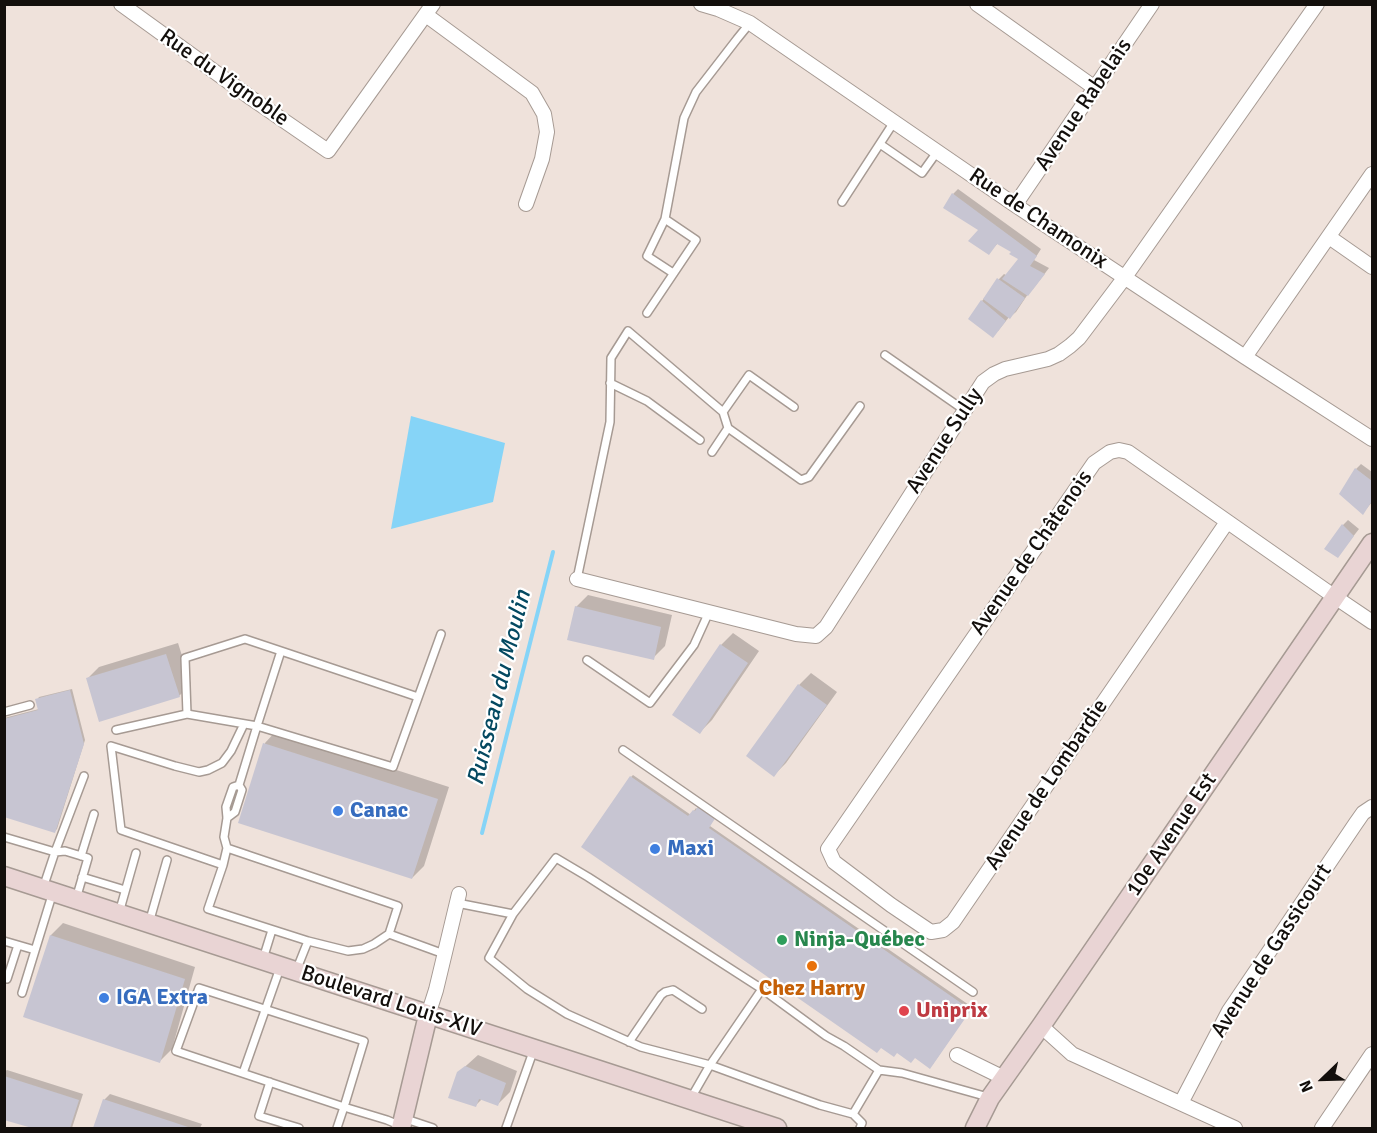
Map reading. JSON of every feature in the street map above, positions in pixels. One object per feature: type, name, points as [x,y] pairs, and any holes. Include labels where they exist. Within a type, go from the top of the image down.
[{"type":"street","name":"Rue du Vignoble","points":[[121,4],[328,151],[429,10]]},
{"type":"street","name":"Rue de Chamonix","points":[[701,4],[750,23],[1015,205],[1372,439]]},
{"type":"street","points":[[977,4],[1095,88]]},
{"type":"street","name":"Avenue Rabelais","points":[[1015,205],[1152,4]]},
{"type":"street","name":"Avenue Sully","points":[[577,579],[796,634],[816,636],[826,627],[983,382],[1005,369],[1048,359],[1059,354],[1079,338],[1125,277],[1317,4]]},
{"type":"street","points":[[429,10],[532,93],[544,114],[547,132],[542,159],[526,204]]},
{"type":"street","points":[[1245,357],[1372,174]]},
{"type":"street","points":[[1329,237],[1372,267]]},
{"type":"street","name":"Avenue de Châtenois","points":[[830,854],[828,849],[832,843],[1094,463],[1110,452],[1119,450],[1128,452],[1372,622]]},
{"type":"street","name":"Avenue de Lombardie","points":[[830,854],[834,862],[931,932],[943,930],[953,922],[1227,522]]},
{"type":"street","name":"10e Avenue Est","points":[[975,1128],[990,1098],[1372,543]]},
{"type":"street","name":"Avenue de Gassicourt","points":[[1181,1103],[1229,1011],[1363,813],[1372,807]]},
{"type":"street","name":"Boulevard Louis-XIV","points":[[4,876],[777,1128]]},
{"type":"street","points":[[402,1124],[458,899]]},
{"type":"street","points":[[1041,1026],[1072,1054],[1235,1128]]},
{"type":"street","points":[[1322,1128],[1372,1054]]},
{"type":"street","points":[[957,1055],[1004,1078]]},
{"type":"lane","points":[[673,273],[646,256],[665,219],[684,118],[696,92],[750,23]]},
{"type":"lane","points":[[842,202],[894,122]]},
{"type":"lane","points":[[880,144],[922,173],[937,152]]},
{"type":"lane","points":[[647,313],[696,240],[665,219]]},
{"type":"lane","points":[[577,579],[610,422],[611,358],[628,331],[723,412],[728,428],[801,480],[809,477],[860,406]]},
{"type":"lane","points":[[885,355],[964,410]]},
{"type":"lane","points":[[723,412],[749,375],[794,407]]},
{"type":"lane","points":[[610,383],[647,400],[700,440]]},
{"type":"lane","points":[[712,452],[728,428]]},
{"type":"lane","points":[[587,660],[650,703],[694,645],[709,612]]},
{"type":"lane","points":[[116,730],[187,714],[257,726],[393,767],[441,634]]},
{"type":"lane","points":[[187,714],[185,658],[245,639],[418,697]]},
{"type":"lane","points":[[227,848],[398,906],[389,934],[363,949],[348,951],[308,941],[208,909],[227,848],[224,837],[226,807],[233,787],[239,785],[280,651]]},
{"type":"lane","points":[[4,712],[30,705]]},
{"type":"lane","points":[[223,865],[121,830],[111,746],[199,772],[222,764],[244,724]]},
{"type":"lane","points":[[623,750],[973,992]]},
{"type":"lane","points":[[22,993],[35,950],[55,852],[84,776]]},
{"type":"lane","points":[[81,856],[94,814]]},
{"type":"lane","points":[[4,837],[55,852],[65,851],[88,858],[76,899]]},
{"type":"lane","points":[[119,913],[136,853]]},
{"type":"lane","points":[[860,1128],[862,1123],[854,1114],[820,1105],[710,1065],[641,1047],[567,1014],[527,989],[489,958],[513,914],[556,858],[762,989],[826,1036],[879,1070],[902,1073],[990,1098]]},
{"type":"lane","points":[[149,922],[167,860]]},
{"type":"lane","points":[[82,877],[125,890]]},
{"type":"lane","points":[[458,899],[513,914]]},
{"type":"lane","points":[[263,960],[272,930]]},
{"type":"lane","points":[[389,934],[444,954]]},
{"type":"lane","points":[[4,941],[35,950]]},
{"type":"lane","points":[[243,1073],[266,1010],[288,968],[308,941]]},
{"type":"lane","points":[[4,978],[7,979],[18,945]]},
{"type":"lane","points":[[337,1128],[344,1107],[364,1041],[199,988],[176,1051],[344,1107],[402,1124],[433,1128]]},
{"type":"lane","points":[[690,1100],[710,1065],[762,989]]},
{"type":"lane","points":[[629,1042],[665,992],[673,990],[702,1009]]},
{"type":"lane","points":[[506,1128],[534,1048]]},
{"type":"lane","points":[[854,1114],[879,1070]]},
{"type":"lane","points":[[270,1082],[259,1116],[299,1128]]},
{"type":"water","points":[[411,416],[505,443],[493,502],[391,529]]},
{"type":"building","points":[[952,193],[1037,256],[1030,266],[1045,274],[1028,296],[1002,279],[1018,259],[997,244],[989,255],[968,241],[978,230],[943,208]]},
{"type":"building","points":[[997,278],[1025,298],[1010,319],[983,299]]},
{"type":"building","points":[[981,300],[1006,321],[993,338],[968,319]]},
{"type":"building","points":[[1355,468],[1372,481],[1372,501],[1363,515],[1339,494]]},
{"type":"building","points":[[1342,524],[1354,536],[1338,558],[1324,549]]},
{"type":"building","points":[[575,606],[661,627],[654,660],[567,640]]},
{"type":"building","points":[[720,644],[748,663],[700,734],[672,715]]},
{"type":"building","points":[[166,654],[180,697],[99,722],[86,678]]},
{"type":"building","points":[[798,684],[827,705],[774,777],[746,756]]},
{"type":"building","points":[[70,690],[84,744],[55,833],[4,817],[4,719],[38,710],[35,699]]},
{"type":"building","name":"Canac","points":[[263,743],[438,799],[412,879],[238,823]]},
{"type":"building","points":[[630,776],[688,816],[699,805],[716,817],[709,828],[971,1010],[930,1069],[915,1058],[911,1063],[897,1053],[894,1057],[881,1048],[877,1053],[581,847]]},
{"type":"building","name":"IGA Extra","points":[[50,935],[185,979],[160,1063],[23,1017]]},
{"type":"building","points":[[465,1066],[506,1083],[498,1106],[479,1099],[476,1107],[448,1098],[457,1072]]},
{"type":"building","points":[[4,1076],[79,1100],[70,1128],[32,1128],[4,1120]]},
{"type":"building","points":[[103,1099],[191,1128],[93,1128]]},
{"type":"waterway","name":"Ruisseau du Moulin","points":[[482,833],[553,552]]},
{"type":"place","name":"Canac","points":[[338,811]]},
{"type":"place","name":"Maxi","points":[[655,849]]},
{"type":"place","name":"Ninja-Québec","points":[[782,940]]},
{"type":"place","name":"Chez Harry","points":[[812,966]]},
{"type":"place","name":"IGA Extra","points":[[104,998]]},
{"type":"place","name":"Uniprix","points":[[904,1011]]}]
